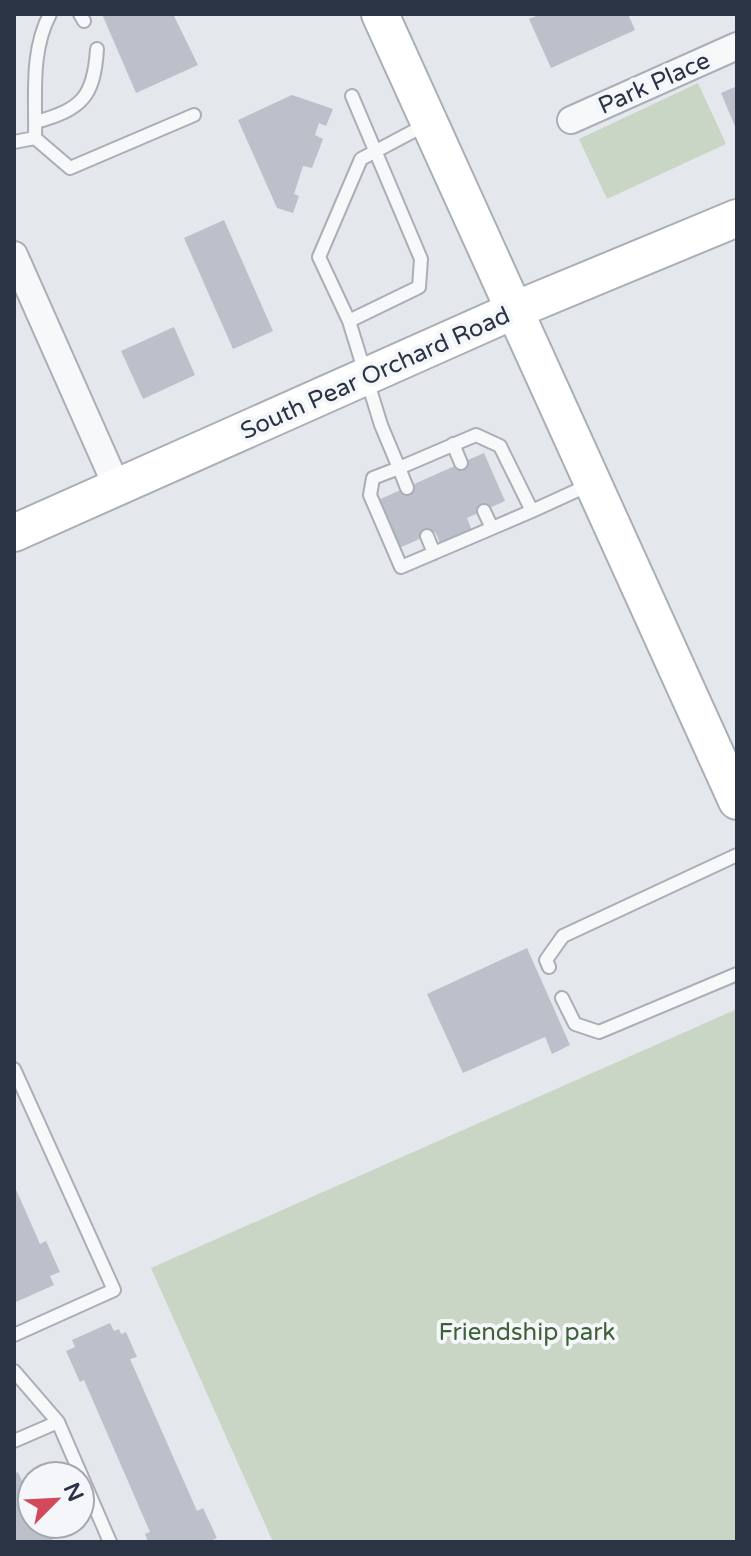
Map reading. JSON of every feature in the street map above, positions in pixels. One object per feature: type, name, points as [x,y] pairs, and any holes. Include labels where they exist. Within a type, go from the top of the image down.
[{"type":"main road","points":[[380,14],[737,801]]},
{"type":"main road","name":"South Pear Orchard Road","points":[[14,533],[515,310],[737,218]]},
{"type":"street","name":"Park Place","points":[[571,120],[737,46]]},
{"type":"street","points":[[14,255],[117,487]]},
{"type":"lane","points":[[35,138],[36,64],[40,33],[50,14]]},
{"type":"lane","points":[[36,122],[62,115],[86,95],[95,80],[97,49]]},
{"type":"lane","points":[[349,321],[389,295],[419,287],[421,259],[352,96]]},
{"type":"lane","points":[[35,138],[70,168],[194,115]]},
{"type":"lane","points":[[407,488],[381,425],[349,321],[319,257],[361,159],[430,122]]},
{"type":"lane","points":[[14,142],[35,138]]},
{"type":"lane","points":[[346,194],[353,211]]},
{"type":"lane","points":[[532,511],[500,446],[476,435],[373,478],[370,495],[401,567],[532,511],[593,483]]},
{"type":"lane","points":[[453,444],[461,463]]},
{"type":"lane","points":[[484,511],[492,528]]},
{"type":"lane","points":[[427,536],[434,553]]},
{"type":"lane","points":[[549,967],[546,960],[563,936],[737,855]]},
{"type":"lane","points":[[562,998],[575,1024],[599,1032],[737,974]]},
{"type":"lane","points":[[14,1069],[114,1290],[14,1335]]},
{"type":"lane","points":[[14,1371],[58,1422],[110,1542]]},
{"type":"lane","points":[[14,1441],[58,1422]]},
{"type":"green space","points":[[698,83],[726,144],[607,199],[579,139]]},
{"type":"green space","name":"Friendship park","points":[[737,1009],[737,1542],[273,1542],[151,1268]]},
{"type":"building","points":[[102,14],[173,14],[198,65],[136,93]]},
{"type":"building","points":[[541,14],[628,14],[635,30],[551,68],[529,19]]},
{"type":"building","points":[[737,86],[737,131],[721,93]]},
{"type":"building","points":[[292,95],[333,109],[326,126],[319,123],[315,135],[323,139],[312,168],[303,166],[294,194],[299,196],[293,213],[277,208],[238,120]]},
{"type":"building","points":[[224,220],[273,331],[233,349],[184,238]]},
{"type":"building","points":[[174,327],[195,375],[143,399],[121,351]]},
{"type":"building","points":[[484,453],[505,501],[467,518],[472,531],[441,545],[435,532],[397,549],[376,501]]},
{"type":"building","points":[[527,948],[570,1045],[552,1054],[545,1037],[463,1073],[427,994]]},
{"type":"building","points":[[14,1185],[40,1244],[46,1241],[60,1272],[50,1276],[54,1285],[16,1302]]},
{"type":"building","points":[[110,1323],[114,1331],[119,1329],[121,1334],[126,1332],[137,1357],[130,1359],[197,1511],[203,1508],[217,1538],[208,1542],[148,1542],[145,1534],[150,1532],[84,1380],[80,1382],[66,1351],[75,1347],[72,1340]]},
{"type":"building","points":[[14,1474],[16,1540],[53,1542],[14,1542]]}]
